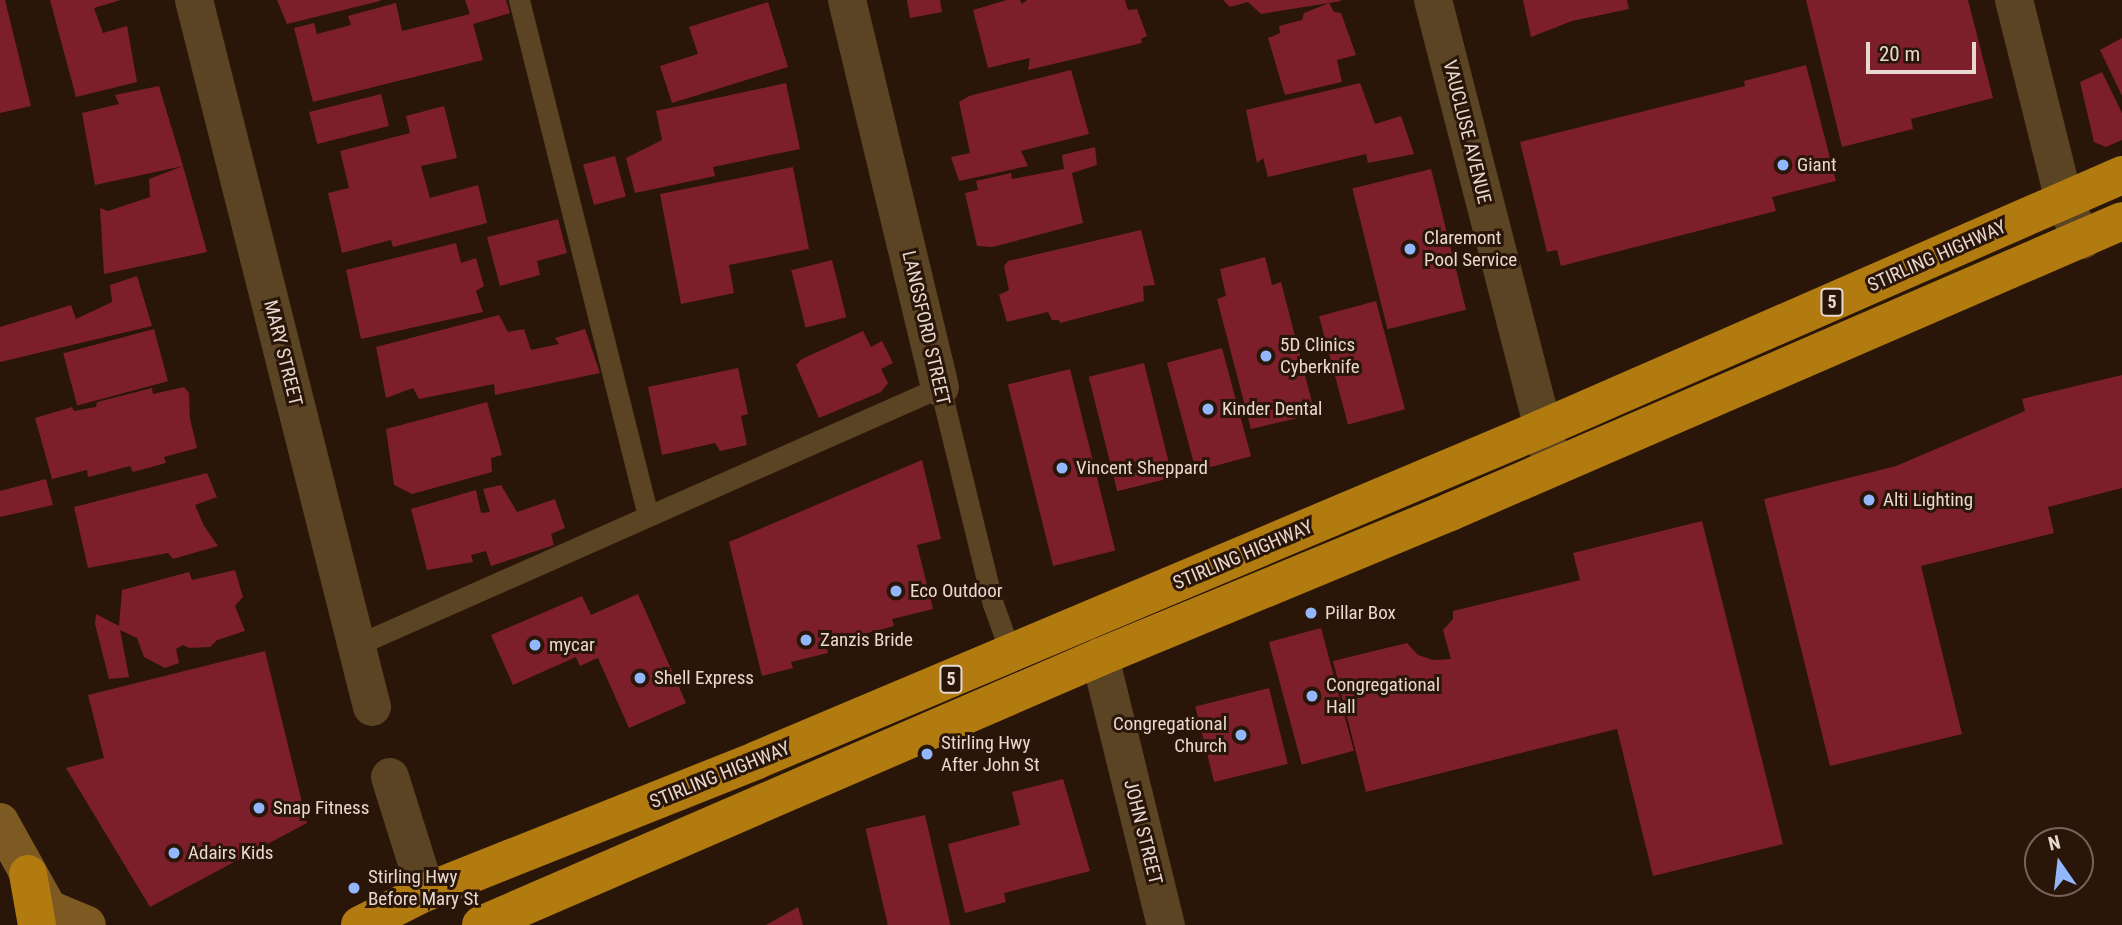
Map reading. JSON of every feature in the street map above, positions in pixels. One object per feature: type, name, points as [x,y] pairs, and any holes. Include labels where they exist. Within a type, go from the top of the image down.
[{"type":"highway","name":"STIRLING HIGHWAY","points":[[360,925],[426,892],[757,760],[1541,429],[2122,175]]},
{"type":"highway","name":"STIRLING HIGHWAY","points":[[481,925],[1100,657],[1553,467],[2122,221]]},
{"type":"highway","points":[[28,874],[46,920]]},
{"type":"main road","points":[[0,822],[28,874]]},
{"type":"main road","points":[[46,920],[87,925]]},
{"type":"street","name":"MARY STREET","points":[[194,0],[372,707]]},
{"type":"street","name":"LANGSFORD STREET","points":[[847,0],[940,387]]},
{"type":"street","name":"VAUCLUSE AVENUE","points":[[1433,0],[1541,429],[1553,467]]},
{"type":"street","points":[[2014,0],[2064,200],[2082,240]]},
{"type":"street","name":"JOHN STREET","points":[[1100,657],[1166,925]]},
{"type":"street","points":[[390,777],[426,892]]},
{"type":"lane","points":[[519,0],[648,516]]},
{"type":"lane","points":[[357,645],[940,387]]},
{"type":"lane","name":"LANGSFORD STREET","points":[[940,387],[993,604],[1011,654]]},
{"type":"building","points":[[0,0],[5,0],[31,106],[0,113]]},
{"type":"building","points":[[50,0],[121,0],[94,8],[103,33],[127,26],[137,82],[76,97]]},
{"type":"building","points":[[277,0],[380,0],[380,1],[287,24]]},
{"type":"building","points":[[465,0],[506,0],[510,13],[473,24],[483,60],[313,102],[294,28],[314,23],[317,34],[351,25],[348,16],[396,3],[402,31],[470,14]]},
{"type":"building","points":[[907,0],[940,0],[942,12],[910,18]]},
{"type":"building","points":[[1007,0],[1020,0],[1022,4],[1027,0],[1125,0],[1128,10],[1137,9],[1147,36],[1141,39],[1142,43],[1028,70],[1030,58],[988,68],[973,10]]},
{"type":"building","points":[[1223,0],[1341,1],[1261,14],[1248,2],[1230,7]]},
{"type":"building","points":[[1523,0],[1627,0],[1629,9],[1572,21],[1531,37]]},
{"type":"building","points":[[1806,0],[1968,0],[1993,98],[1911,119],[1913,129],[1842,147]]},
{"type":"building","points":[[768,2],[788,67],[672,103],[660,66],[698,54],[689,27]]},
{"type":"building","points":[[1329,3],[1334,12],[1341,13],[1356,55],[1337,60],[1342,82],[1285,95],[1268,38],[1280,33],[1279,26],[1302,20],[1304,13]]},
{"type":"building","points":[[2122,38],[2122,96],[2100,50]]},
{"type":"building","points":[[1806,65],[1836,181],[1772,197],[1776,211],[1561,266],[1557,250],[1547,252],[1520,142],[1745,86],[1744,81]]},
{"type":"building","points":[[1071,70],[1089,134],[1021,151],[1028,166],[959,181],[951,157],[970,153],[959,102],[969,96]]},
{"type":"building","points":[[2102,72],[2122,113],[2122,140],[2106,147],[2094,142],[2080,82]]},
{"type":"building","points":[[786,83],[800,149],[713,167],[715,176],[635,193],[626,158],[662,140],[656,111]]},
{"type":"building","points":[[1360,83],[1375,124],[1401,116],[1414,154],[1368,163],[1366,154],[1268,177],[1263,158],[1257,163],[1246,110]]},
{"type":"building","points":[[159,86],[183,166],[95,185],[82,113],[119,104],[115,95]]},
{"type":"building","points":[[381,94],[389,126],[317,144],[309,112]]},
{"type":"building","points":[[444,106],[457,158],[421,166],[430,198],[478,185],[487,223],[393,247],[391,240],[342,253],[328,193],[349,188],[340,151],[410,133],[406,116]]},
{"type":"building","points":[[1095,147],[1097,165],[1072,173],[1083,223],[993,247],[977,246],[965,193],[978,190],[976,181],[1011,173],[1012,179],[1064,169],[1062,155]]},
{"type":"building","points":[[615,156],[626,197],[594,205],[583,165]]},
{"type":"building","points":[[183,166],[207,252],[104,274],[100,208],[108,211],[150,197],[149,179]]},
{"type":"building","points":[[793,167],[809,249],[729,265],[734,293],[681,304],[660,194]]},
{"type":"building","name":"Claremont Pool Service","points":[[1431,169],[1466,310],[1387,329],[1352,189]]},
{"type":"building","points":[[558,219],[567,253],[537,261],[540,275],[500,286],[487,237]]},
{"type":"building","points":[[1141,230],[1155,285],[1143,286],[1144,301],[1060,323],[1059,320],[1052,320],[1048,312],[1007,322],[999,295],[1009,290],[1004,266],[1008,261]]},
{"type":"building","points":[[456,243],[461,263],[476,258],[484,286],[476,291],[483,312],[361,339],[346,270]]},
{"type":"building","name":"5D Clinics Cyberknife","points":[[1265,257],[1272,285],[1281,282],[1315,414],[1251,429],[1217,299],[1226,296],[1220,269]]},
{"type":"building","points":[[832,260],[846,317],[806,327],[791,270]]},
{"type":"building","points":[[137,276],[152,326],[0,362],[0,327],[71,305],[76,319],[112,302],[110,285]]},
{"type":"building","points":[[1376,301],[1405,409],[1348,424],[1319,316]]},
{"type":"building","points":[[499,315],[508,332],[524,329],[531,350],[559,344],[555,338],[585,329],[600,373],[495,395],[494,384],[419,399],[413,388],[386,398],[376,347]]},
{"type":"building","points":[[154,329],[168,381],[77,405],[63,353]]},
{"type":"building","points":[[863,331],[871,347],[882,341],[893,363],[881,369],[888,383],[881,392],[819,418],[796,365],[802,359]]},
{"type":"building","name":"Kinder Dental","points":[[1222,348],[1251,456],[1196,471],[1167,363]]},
{"type":"building","points":[[1144,363],[1173,477],[1117,491],[1089,377]]},
{"type":"building","points":[[738,368],[748,414],[741,416],[747,445],[720,451],[715,443],[662,455],[648,387]]},
{"type":"building","name":"Vincent Sheppard","points":[[1070,369],[1115,550],[1053,566],[1008,384]]},
{"type":"building","points":[[2122,375],[2122,488],[2048,507],[2054,533],[1921,566],[1962,734],[1830,766],[1764,499],[1896,466],[2025,411],[2022,399]]},
{"type":"building","points":[[184,387],[189,393],[190,419],[197,448],[164,457],[166,463],[133,472],[130,466],[88,477],[87,470],[52,479],[35,418],[72,407],[74,411],[96,407],[97,402],[152,388],[153,394]]},
{"type":"building","points":[[487,402],[502,455],[491,458],[492,472],[412,494],[394,485],[386,429]]},
{"type":"building","points":[[922,460],[941,539],[917,545],[933,609],[892,619],[894,626],[857,636],[858,642],[827,649],[828,653],[791,662],[793,668],[762,676],[729,542]]},
{"type":"building","points":[[207,473],[217,497],[195,505],[204,526],[218,546],[173,559],[168,553],[88,568],[74,507]]},
{"type":"building","points":[[46,479],[53,505],[0,517],[0,491]]},
{"type":"building","points":[[501,485],[517,512],[555,499],[565,528],[551,534],[554,545],[491,566],[486,551],[471,555],[473,562],[427,570],[411,509],[476,490],[481,513],[490,512],[483,489]]},
{"type":"building","points":[[1702,521],[1783,844],[1653,876],[1617,729],[1366,792],[1333,661],[1407,643],[1418,655],[1433,660],[1451,659],[1443,630],[1453,619],[1453,611],[1580,580],[1573,553]]},
{"type":"building","points":[[235,570],[243,597],[235,606],[245,631],[217,640],[210,647],[189,648],[183,645],[176,649],[179,663],[165,668],[144,657],[137,638],[120,630],[129,677],[109,679],[95,624],[96,614],[119,626],[122,590],[189,572],[192,580]]},
{"type":"building","points":[[638,594],[686,703],[629,728],[598,658],[580,666],[576,657],[513,685],[491,635],[582,596],[591,615]]},
{"type":"building","name":"Congregational Hall","points":[[1321,628],[1354,751],[1302,765],[1269,642]]},
{"type":"building","points":[[265,651],[307,823],[150,907],[66,768],[104,758],[88,695]]},
{"type":"building","name":"Congregational Church","points":[[1269,688],[1288,764],[1214,782],[1195,706]]},
{"type":"building","points":[[1063,779],[1090,871],[1004,893],[1006,902],[965,913],[948,844],[1020,825],[1012,792]]},
{"type":"building","points":[[925,815],[950,925],[888,925],[866,829]]},
{"type":"building","points":[[798,907],[803,925],[766,925]]},
{"type":"place","name":"Giant","points":[[1783,165]]},
{"type":"place","name":"Claremont Pool Service","points":[[1410,249]]},
{"type":"place","name":"5D Clinics Cyberknife","points":[[1266,356]]},
{"type":"place","name":"Kinder Dental","points":[[1208,409]]},
{"type":"place","name":"Vincent Sheppard","points":[[1062,468]]},
{"type":"place","name":"Alti Lighting","points":[[1869,500]]},
{"type":"place","name":"Eco Outdoor","points":[[896,591]]},
{"type":"place","name":"Pillar Box","points":[[1311,613]]},
{"type":"place","name":"Zanzis Bride","points":[[806,640]]},
{"type":"place","name":"mycar","points":[[535,645]]},
{"type":"place","name":"Shell Express","points":[[640,678]]},
{"type":"place","name":"Congregational Hall","points":[[1312,696]]},
{"type":"place","name":"Congregational Church","points":[[1241,735]]},
{"type":"place","name":"Stirling Hwy After John St","points":[[927,754]]},
{"type":"place","name":"Snap Fitness","points":[[259,808]]},
{"type":"place","name":"Adairs Kids","points":[[174,853]]},
{"type":"place","name":"Stirling Hwy Before Mary St","points":[[354,888]]}]
